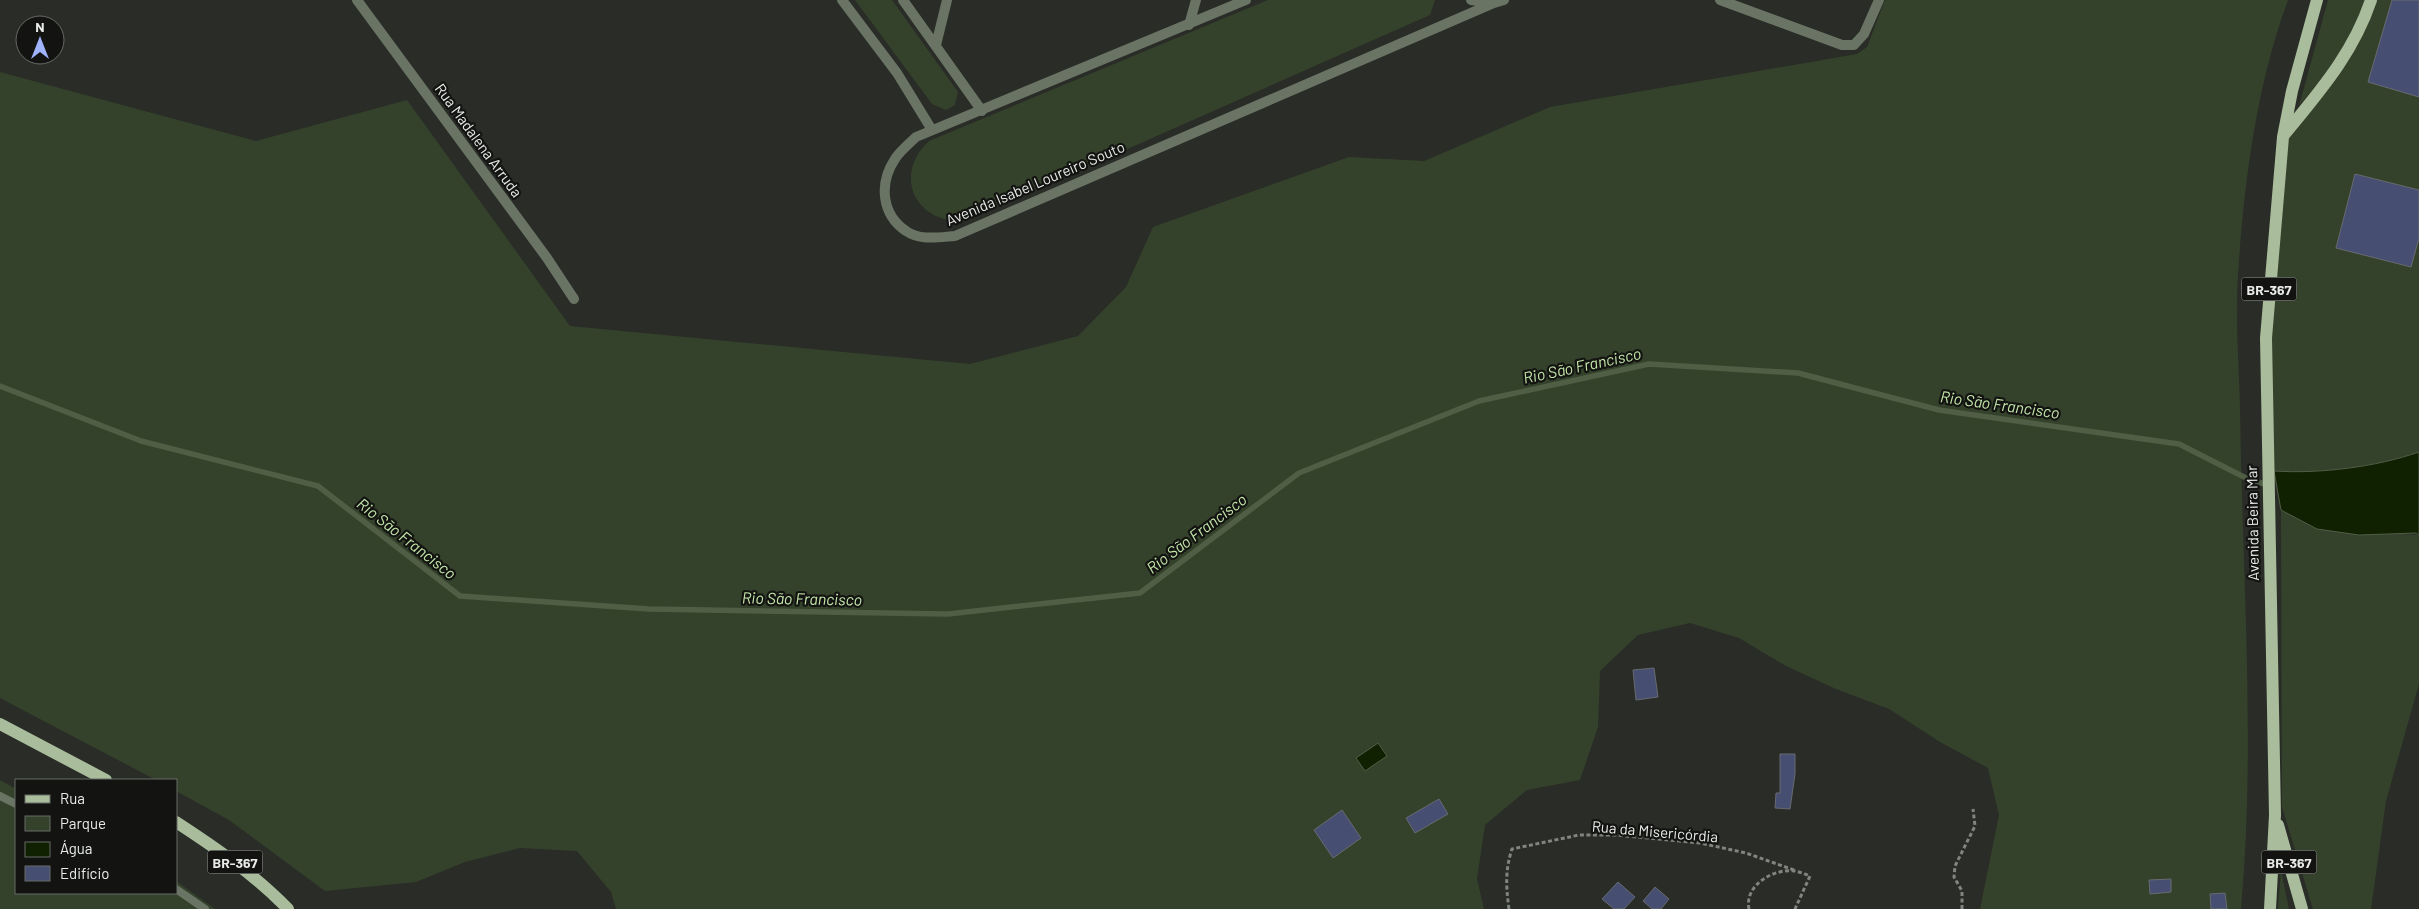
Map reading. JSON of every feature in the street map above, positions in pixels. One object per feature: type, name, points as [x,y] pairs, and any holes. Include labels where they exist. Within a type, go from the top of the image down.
[{"type":"main road","name":"Avenida Beira Mar","points":[[2270,909],[2275,815],[2268,528],[2266,338],[2283,137],[2292,91],[2317,0]]},
{"type":"main road","points":[[2283,137],[2346,56],[2362,26],[2371,0]]},
{"type":"main road","points":[[0,724],[104,779]]},
{"type":"main road","name":"BR-367","points":[[2275,815],[2302,909]]},
{"type":"main road","name":"BR-367","points":[[178,823],[218,849],[274,894],[288,909]]},
{"type":"street","name":"Rua Madalena Arruda","points":[[357,0],[547,258],[574,299]]},
{"type":"street","points":[[842,0],[897,73],[932,130]]},
{"type":"street","points":[[903,0],[982,112]]},
{"type":"street","points":[[936,45],[947,0]]},
{"type":"street","points":[[1189,25],[1196,0]]},
{"type":"street","name":"Avenida Isabel Loureiro Souto","points":[[1246,0],[982,112],[916,137],[895,159],[885,180],[883,196],[892,215],[906,231],[931,238],[955,236],[1499,1]]},
{"type":"street","name":"Avenida Isabel Loureiro Souto","points":[[1471,0],[1499,1]]},
{"type":"street","points":[[1720,0],[1842,45],[1854,44],[1864,34],[1879,0]]},
{"type":"lane","points":[[0,796],[15,804]]},
{"type":"lane","points":[[178,890],[205,909]]},
{"type":"path","points":[[1962,909],[1962,891],[1954,877],[1955,866],[1975,826],[1973,809]]},
{"type":"path","name":"Rua da Misericórdia","points":[[1509,909],[1506,874],[1512,849],[1579,835],[1616,835],[1700,843],[1746,853],[1794,870]]},
{"type":"path","points":[[1749,909],[1752,890],[1761,879],[1794,870],[1810,876],[1796,909]]},
{"type":"green space","points":[[855,0],[892,0],[958,92],[955,105],[946,110],[932,104]]},
{"type":"green space","points":[[1268,0],[1435,0],[1430,15],[967,220],[949,220],[935,215],[923,207],[915,196],[911,183],[912,169],[918,155],[929,141]]},
{"type":"green space","points":[[1885,0],[2288,0],[2268,67],[2253,136],[2244,205],[2237,292],[2248,721],[2245,846],[2241,909],[1980,909],[1999,815],[1988,768],[1940,742],[1889,709],[1836,689],[1786,666],[1739,638],[1690,623],[1638,635],[1600,671],[1598,727],[1580,780],[1527,790],[1485,825],[1477,879],[1484,909],[616,909],[611,892],[577,851],[520,848],[465,862],[416,882],[325,891],[229,820],[178,792],[178,779],[154,779],[0,698],[0,72],[256,141],[407,100],[570,326],[970,364],[1078,336],[1126,287],[1153,227],[1349,157],[1424,161],[1550,107],[1857,54],[1867,47]]},
{"type":"green space","points":[[2328,0],[2366,0],[2340,56],[2299,106]]},
{"type":"green space","points":[[2375,0],[2419,0],[2419,452],[2385,462],[2348,468],[2292,472],[2274,471],[2271,341],[2286,142],[2342,70],[2365,31]]},
{"type":"green space","points":[[2281,510],[2317,529],[2419,535],[2419,684],[2386,801],[2371,909],[2313,909],[2282,807]]},
{"type":"green space","points":[[0,780],[15,788],[15,894],[178,894],[178,882],[215,909],[0,909]]},
{"type":"green space","points":[[2281,870],[2289,909],[2278,909]]},
{"type":"water","points":[[2419,452],[2419,535],[2416,533],[2359,535],[2317,529],[2281,510],[2274,471],[2292,472],[2348,468],[2385,462]]},
{"type":"water","points":[[1378,743],[1387,756],[1365,771],[1356,758]]},
{"type":"building","points":[[2392,0],[2419,0],[2419,97],[2368,82]]},
{"type":"building","points":[[2355,174],[2419,190],[2419,238],[2411,267],[2336,248]]},
{"type":"building","points":[[1654,668],[1658,697],[1636,700],[1633,670]]},
{"type":"building","points":[[1780,754],[1795,754],[1795,774],[1790,809],[1775,808],[1776,793],[1780,793]]},
{"type":"building","points":[[1439,799],[1448,814],[1415,833],[1406,818]]},
{"type":"building","points":[[1342,810],[1361,838],[1333,858],[1314,830]]},
{"type":"building","points":[[2171,879],[2171,892],[2150,894],[2149,880]]},
{"type":"building","points":[[1618,882],[1635,897],[1624,909],[1614,909],[1602,899]]},
{"type":"building","points":[[1655,887],[1669,899],[1661,909],[1652,909],[1643,901]]},
{"type":"building","points":[[2225,893],[2227,909],[2211,909],[2210,894]]},
{"type":"waterway","name":"Rio São Francisco","points":[[0,386],[141,441],[318,486],[460,596],[649,609],[948,614],[1140,593],[1299,473],[1479,401],[1649,364],[1798,373],[1939,410],[2179,444],[2248,479],[2268,485]]}]
